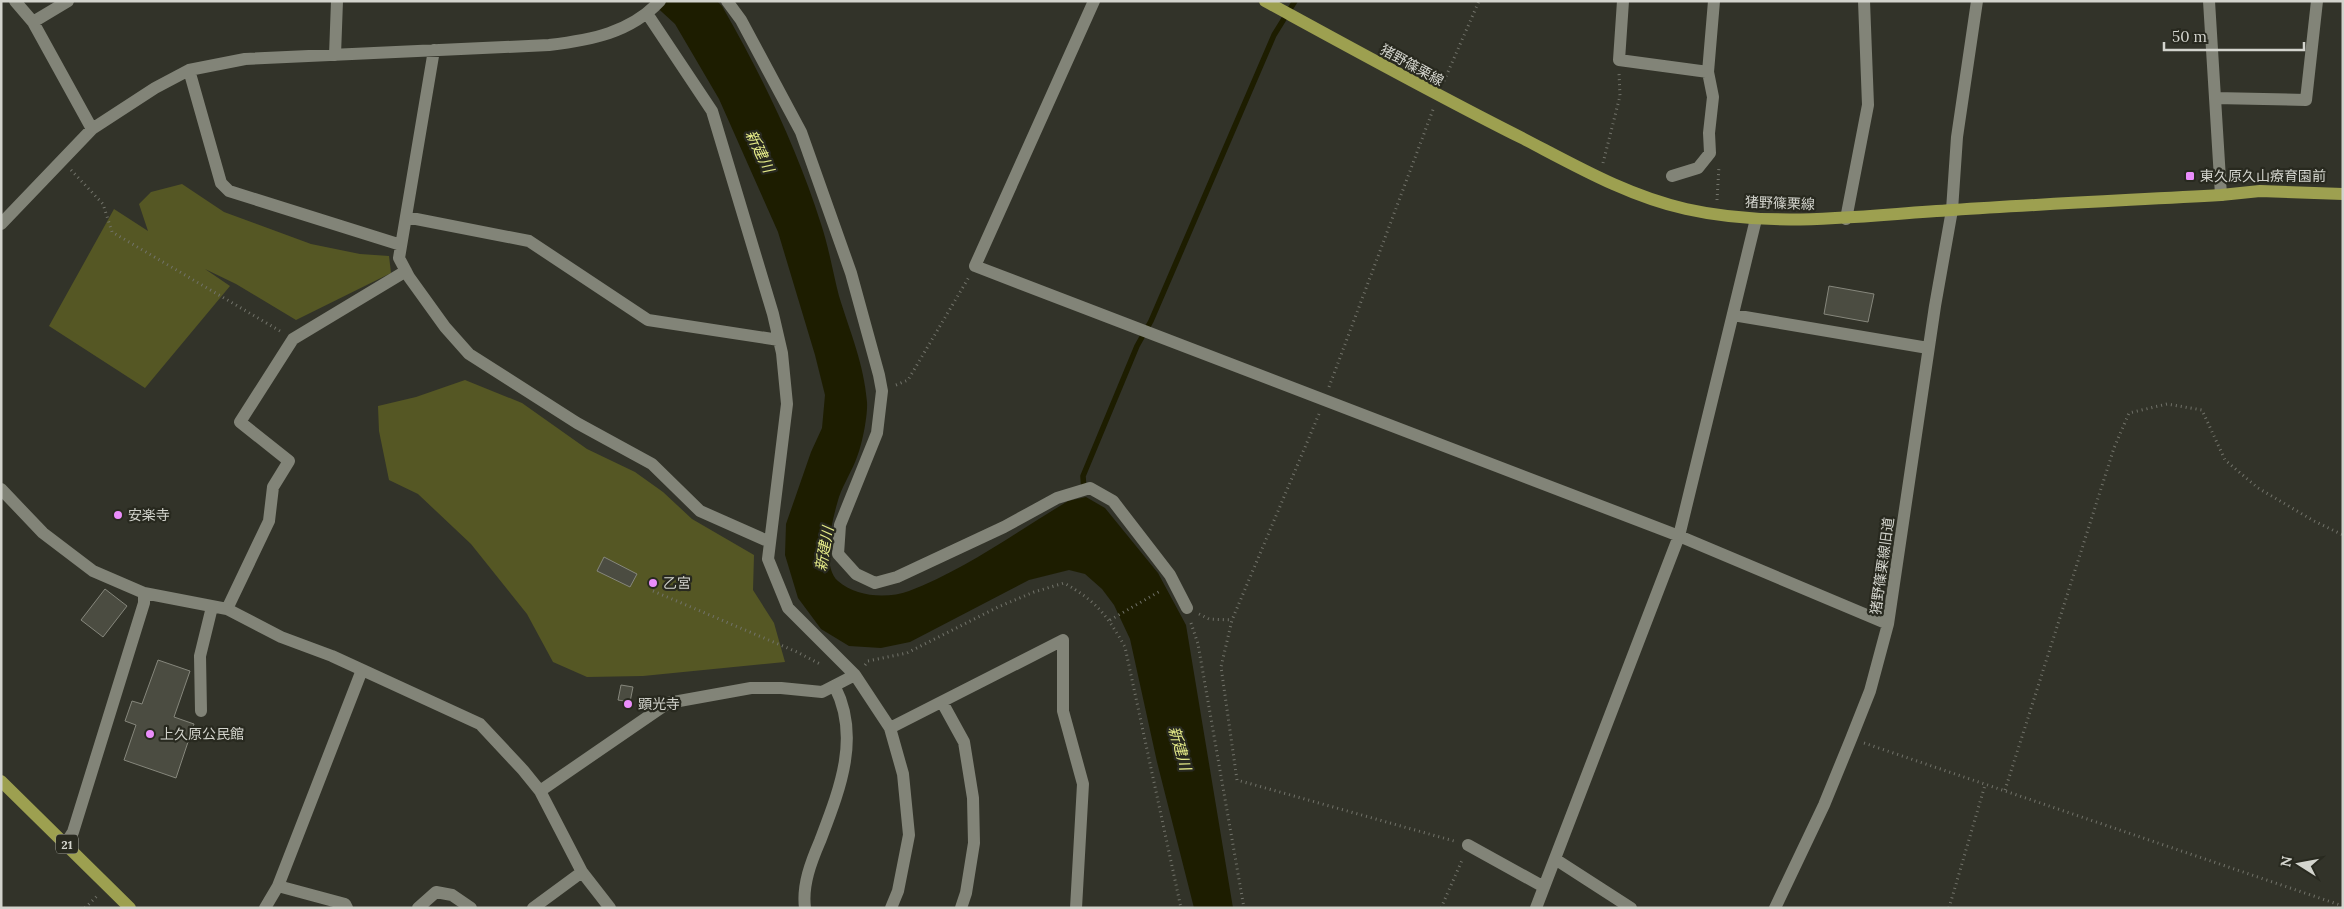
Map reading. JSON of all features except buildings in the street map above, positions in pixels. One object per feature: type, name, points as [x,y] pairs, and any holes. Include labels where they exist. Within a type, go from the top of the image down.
[{"type":"main road","name":"猪野篠栗線","points":[[1265,1],[1279,4],[1438,96],[1599,179],[1638,195],[1685,209],[1756,219],[1846,219],[1952,210],[2221,195],[2260,191],[2343,194]]},
{"type":"main road","name":"21","points":[[1,781],[130,908]]},
{"type":"street","points":[[15,1],[33,22],[92,129]]},
{"type":"street","points":[[33,22],[68,1]]},
{"type":"street","points":[[335,55],[337,1]]},
{"type":"street","points":[[1,224],[92,129],[155,88],[189,70],[245,59],[549,45],[588,40],[618,31],[648,15],[660,1]]},
{"type":"street","points":[[727,1],[741,20],[801,132],[851,273],[882,391],[878,433],[840,524],[838,554],[856,574],[875,583],[897,577],[1004,527],[1057,498],[1090,488],[1113,501],[1175,583],[1187,608]]},
{"type":"street","points":[[1094,1],[975,266],[1679,536],[1888,624]]},
{"type":"street","points":[[1623,1],[1619,60],[1708,72]]},
{"type":"street","points":[[1672,176],[1698,168],[1710,153],[1709,133],[1713,97],[1708,72],[1714,1]]},
{"type":"street","points":[[1846,219],[1868,106],[1864,1]]},
{"type":"street","name":"猪野篠栗線旧道","points":[[1776,908],[1824,805],[1852,739],[1870,691],[1888,624],[1928,348],[1952,210],[1958,137],[1977,1]]},
{"type":"street","points":[[2209,1],[2221,195]]},
{"type":"street","points":[[2215,98],[2306,100],[2317,1]]},
{"type":"street","points":[[648,15],[712,110],[779,340],[786,404],[768,559],[788,608],[855,675],[890,728],[903,774],[909,836],[898,891],[891,908]]},
{"type":"street","points":[[434,50],[401,245],[400,258],[406,271],[445,327],[469,354],[578,423],[652,464],[700,511],[770,542]]},
{"type":"street","points":[[189,70],[221,183],[228,191],[401,245]]},
{"type":"street","points":[[406,217],[530,242],[648,320],[779,340]]},
{"type":"street","points":[[1536,908],[1679,536],[1756,219]]},
{"type":"street","points":[[227,609],[269,521],[274,487],[289,461],[240,422],[293,339],[406,271]]},
{"type":"street","points":[[1733,315],[1928,348]]},
{"type":"street","points":[[1,489],[43,532],[93,571],[144,593],[227,609],[281,637],[362,670],[480,724],[540,791],[582,872],[610,908]]},
{"type":"street","points":[[66,843],[73,832],[136,631],[144,603],[144,593]]},
{"type":"street","points":[[201,711],[200,656],[212,607]]},
{"type":"street","points":[[890,728],[1063,640],[1063,711],[1084,784],[1076,908]]},
{"type":"street","points":[[265,908],[278,886],[362,670]]},
{"type":"street","points":[[540,791],[668,703],[751,688],[781,688],[822,692],[835,687],[855,675]]},
{"type":"street","points":[[805,908],[804,898],[810,865],[832,810],[846,764],[848,731],[842,701],[835,687]]},
{"type":"street","points":[[942,702],[964,742],[973,798],[974,843],[966,893],[961,908]]},
{"type":"street","points":[[1468,845],[1544,887]]},
{"type":"street","points":[[1555,859],[1631,908]]},
{"type":"street","points":[[533,908],[582,872]]},
{"type":"street","points":[[278,886],[345,904],[347,908]]},
{"type":"street","points":[[418,908],[436,892],[452,895],[471,908]]},
{"type":"path","points":[[1441,908],[1468,845],[1237,780],[1221,666],[1232,620],[1324,401],[1438,96],[1479,1]]},
{"type":"path","points":[[1599,179],[1620,96],[1619,60]]},
{"type":"path","points":[[1716,214],[1720,159]]},
{"type":"path","points":[[62,161],[103,204],[112,232],[293,339]]},
{"type":"path","points":[[882,391],[908,380],[975,266]]},
{"type":"path","points":[[2005,790],[2111,458],[2129,413],[2168,404],[2202,410],[2225,460],[2258,488],[2314,521],[2343,535]]},
{"type":"path","points":[[1110,620],[1175,583]]},
{"type":"path","points":[[653,591],[797,652]]},
{"type":"path","points":[[1187,608],[1209,619],[1232,620]]},
{"type":"path","points":[[1187,608],[1198,644],[1244,908]]},
{"type":"path","points":[[1852,739],[2343,906]]},
{"type":"path","points":[[1949,908],[1984,784]]},
{"type":"path","points":[[2326,908],[2328,902]]},
{"type":"shaded area","points":[[182,184],[224,212],[311,244],[360,254],[389,256],[391,273],[296,320],[236,284],[205,269],[230,286],[145,388],[49,326],[114,209],[148,231],[139,204],[151,192]]},
{"type":"shaded area","points":[[465,380],[522,403],[587,449],[635,472],[663,492],[692,519],[754,555],[753,590],[774,623],[785,662],[643,676],[587,677],[553,662],[527,614],[471,544],[418,494],[389,480],[379,431],[378,406],[416,397]]},
{"type":"water","name":"新建川","points":[[650,1],[717,1],[722,6],[778,113],[801,168],[821,224],[839,296],[860,361],[867,402],[866,422],[861,445],[839,497],[831,528],[829,553],[833,574],[845,586],[863,593],[882,596],[900,594],[929,583],[970,562],[1068,501],[1086,497],[1105,508],[1158,573],[1186,625],[1233,908],[1194,908],[1157,762],[1130,639],[1114,605],[1102,589],[1085,574],[1069,570],[1029,580],[910,642],[881,648],[849,646],[821,629],[798,598],[785,555],[786,524],[811,452],[822,428],[825,395],[778,232],[719,99],[675,24]]},
{"type":"waterway","points":[[1084,491],[1083,476],[1137,346],[1151,321],[1274,35],[1295,1]]},
{"type":"place","name":"東久原久山療育園前","points":[[2190,176]]},
{"type":"place","name":"安楽寺","points":[[118,515]]},
{"type":"place","name":"乙宮","points":[[653,583]]},
{"type":"place","name":"顕光寺","points":[[628,704]]},
{"type":"place","name":"上久原公民館","points":[[150,734]]}]
